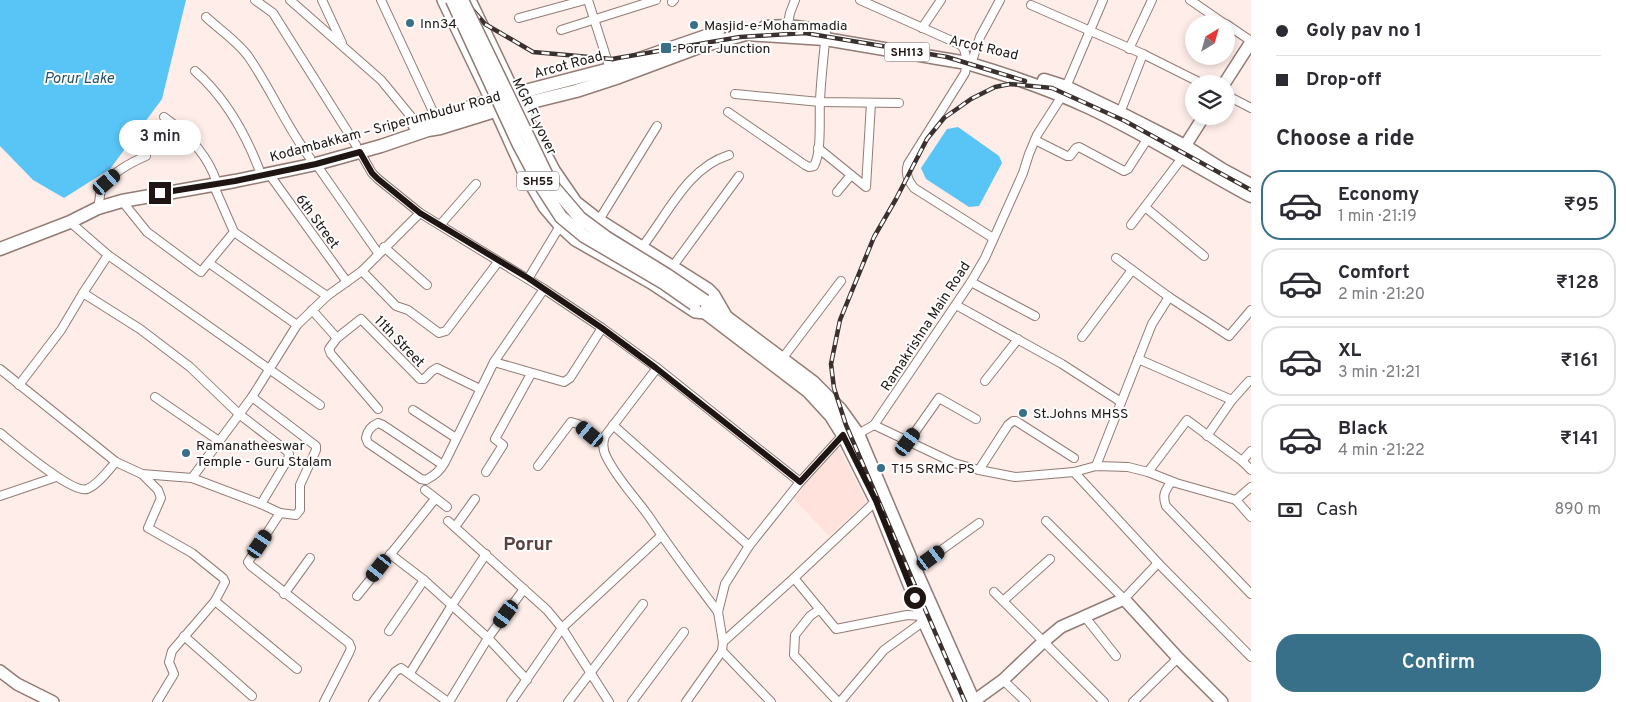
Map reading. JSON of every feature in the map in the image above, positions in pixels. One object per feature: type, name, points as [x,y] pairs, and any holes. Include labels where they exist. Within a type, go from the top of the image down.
[{"type":"main road","name":"MGR FLyover","points":[[452,0],[518,145],[561,217],[584,236],[664,284],[702,306],[725,314]]},
{"type":"main road","name":"MGR FLyover","points":[[462,0],[551,184],[580,218],[606,238],[667,275],[702,306]]},
{"type":"main road","name":"Arcot Road","points":[[517,99],[718,32],[744,27],[825,35],[969,59],[1120,113],[1251,196]]},
{"type":"main road","name":"Arcot Road","points":[[517,99],[576,91],[723,39],[746,34],[787,31]]},
{"type":"main road","points":[[467,50],[489,40]]},
{"type":"main road","name":"Arcot Road","points":[[1064,92],[1148,138],[1223,170],[1251,185]]},
{"type":"main road","name":"Kodambakkam – Sriperumbudur Road","points":[[358,148],[436,118],[517,99]]},
{"type":"main road","name":"Kodambakkam – Sriperumbudur Road","points":[[0,241],[48,226],[70,222],[98,208],[122,201],[313,161],[440,128],[493,106]]},
{"type":"main road","name":"Kodambakkam – Sriperumbudur Road","points":[[0,249],[120,194],[215,181]]},
{"type":"main road","name":"SH55","points":[[702,306],[808,391],[831,416],[843,435],[898,543],[915,569],[968,699]]},
{"type":"main road","name":"SH55","points":[[725,314],[813,382],[840,409],[858,434],[924,619],[968,699]]},
{"type":"street","points":[[255,0],[273,14],[372,173],[378,179],[420,213],[498,262],[528,278],[602,328],[656,368],[800,482]]},
{"type":"street","points":[[290,0],[343,45],[380,80],[418,125]]},
{"type":"street","points":[[322,0],[343,45]]},
{"type":"street","points":[[381,0],[436,118]]},
{"type":"street","points":[[443,0],[517,158],[544,207],[560,226],[575,240],[595,253],[651,284],[695,312],[702,306]]},
{"type":"street","points":[[470,0],[517,99],[554,170],[576,202],[599,220],[674,266],[714,295],[725,314]]},
{"type":"street","points":[[519,18],[587,0],[610,69]]},
{"type":"street","points":[[561,30],[656,0]]},
{"type":"street","points":[[787,31],[790,12],[795,0]]},
{"type":"street","points":[[860,0],[961,45],[969,59]]},
{"type":"street","points":[[876,8],[881,0]]},
{"type":"street","points":[[922,28],[940,0]]},
{"type":"street","points":[[993,238],[914,188],[906,172],[908,164],[965,73],[969,59],[1000,0]]},
{"type":"street","name":"Ramakrishna Main Road","points":[[874,425],[956,305],[985,258],[1023,173],[1035,140],[1064,92],[1103,0]]},
{"type":"street","points":[[1129,49],[1152,0]]},
{"type":"street","points":[[1190,0],[1212,15]]},
{"type":"street","points":[[1031,5],[1143,54],[1185,75]]},
{"type":"street","points":[[206,17],[247,55],[285,122],[378,253]]},
{"type":"street","points":[[1230,75],[1251,42],[1235,30]]},
{"type":"street","points":[[728,112],[809,167],[815,164],[818,148],[825,35]]},
{"type":"street","points":[[1120,113],[1143,54]]},
{"type":"street","name":"6th Street","points":[[196,71],[210,84],[250,144],[264,172],[347,282]]},
{"type":"street","points":[[735,94],[820,102],[899,103]]},
{"type":"street","points":[[1235,100],[1251,108]]},
{"type":"street","points":[[866,187],[872,103]]},
{"type":"street","points":[[164,117],[179,128],[202,153],[210,165],[234,232],[327,296]]},
{"type":"street","points":[[1131,225],[1183,152],[1199,125]]},
{"type":"street","points":[[599,220],[657,126]]},
{"type":"street","points":[[1035,140],[1067,156],[1070,156],[1079,147],[1124,171],[1128,169],[1148,138]]},
{"type":"street","points":[[517,158],[542,147]]},
{"type":"street","points":[[818,148],[873,194]]},
{"type":"street","points":[[642,247],[698,172],[711,163],[729,155]]},
{"type":"street","points":[[99,202],[101,190],[107,182],[128,164],[146,156]]},
{"type":"street","points":[[837,192],[851,175]]},
{"type":"street","points":[[674,266],[739,176]]},
{"type":"street","points":[[440,225],[476,184]]},
{"type":"street","points":[[122,201],[147,232],[201,272],[234,232]]},
{"type":"street","points":[[1145,207],[1204,256]]},
{"type":"street","points":[[192,478],[252,397],[297,324],[327,296],[362,271],[384,246],[420,213]]},
{"type":"street","points":[[70,222],[108,255],[320,405]]},
{"type":"street","points":[[528,278],[560,226]]},
{"type":"street","points":[[384,246],[427,285]]},
{"type":"street","points":[[19,385],[61,330],[108,255]]},
{"type":"street","points":[[1116,258],[1229,336],[1250,314]]},
{"type":"street","points":[[362,271],[396,306],[408,310],[439,333],[446,330],[498,262]]},
{"type":"street","points":[[209,263],[297,324]]},
{"type":"street","points":[[1082,337],[1132,270]]},
{"type":"street","points":[[782,359],[841,281]]},
{"type":"street","points":[[971,282],[1035,316]]},
{"type":"street","points":[[443,465],[383,425],[378,423],[373,425],[366,434],[368,443],[421,479],[426,480],[434,476],[443,465],[494,362],[544,289]]},
{"type":"street","points":[[83,293],[140,329],[176,356],[239,414],[286,451],[288,459],[262,504]]},
{"type":"street","points":[[1096,466],[1152,324],[1170,297]]},
{"type":"street","points":[[956,305],[1062,364],[1121,402]]},
{"type":"street","points":[[312,310],[337,338],[330,346],[330,352],[378,410]]},
{"type":"street","name":"11th Street","points":[[337,338],[361,319],[420,379],[424,379],[432,370],[438,368],[480,389]]},
{"type":"street","points":[[494,362],[561,382],[567,381],[602,328]]},
{"type":"street","points":[[985,381],[1018,339]]},
{"type":"street","points":[[1138,359],[1232,400]]},
{"type":"street","points":[[602,444],[605,436],[656,368]]},
{"type":"street","points":[[0,370],[116,462],[142,474],[192,478],[262,504],[280,513],[296,515],[300,512],[300,485],[316,449],[313,443],[252,397]]},
{"type":"street","points":[[486,472],[503,445],[495,439],[531,374]]},
{"type":"street","points":[[1207,436],[1232,400],[1249,381]]},
{"type":"street","points":[[155,397],[219,441]]},
{"type":"street","points":[[908,442],[939,398],[976,419]]},
{"type":"street","points":[[414,410],[456,438]]},
{"type":"street","points":[[1148,472],[1187,420],[1251,470]]},
{"type":"street","points":[[979,470],[1008,425],[1013,421],[1016,421],[1074,458]]},
{"type":"street","points":[[538,466],[571,422],[578,424],[602,444],[606,457],[615,472],[718,612]]},
{"type":"street","points":[[613,425],[749,546]]},
{"type":"street","points":[[858,434],[874,425],[954,463],[1015,477],[1074,472],[1096,466],[1128,466],[1171,482],[1236,500],[1251,517]]},
{"type":"street","points":[[0,433],[56,477],[78,489],[88,489],[116,462]]},
{"type":"street","points":[[686,702],[722,651],[723,642],[718,612],[725,584],[749,546],[800,482],[843,435]]},
{"type":"street","points":[[1242,462],[1251,451]]},
{"type":"street","points":[[1074,472],[1158,563],[1251,657]]},
{"type":"street","points":[[142,474],[158,490],[161,498],[148,528],[192,553],[223,578],[225,586],[169,657],[174,674],[160,701]]},
{"type":"street","points":[[0,495],[56,477]]},
{"type":"street","points":[[1171,482],[1165,490],[1163,498],[1166,506],[1251,594]]},
{"type":"street","points":[[1236,500],[1251,487]]},
{"type":"street","points":[[425,490],[446,507]]},
{"type":"street","points":[[357,596],[435,499]]},
{"type":"street","points":[[455,527],[475,499]]},
{"type":"street","points":[[723,642],[876,501]]},
{"type":"street","points":[[280,513],[248,562],[284,594],[349,643],[349,653],[324,702]]},
{"type":"street","points":[[448,521],[547,610],[562,628],[610,702]]},
{"type":"street","points":[[1046,521],[1124,599],[1178,658],[1222,702]]},
{"type":"street","points":[[915,569],[979,522]]},
{"type":"street","points":[[510,702],[562,628],[661,536]]},
{"type":"street","points":[[390,554],[424,580],[488,638],[527,680]]},
{"type":"street","points":[[410,673],[486,554]]},
{"type":"street","points":[[284,594],[310,558]]},
{"type":"street","points":[[1003,601],[1050,559]]},
{"type":"street","points":[[968,699],[1004,680],[1062,626],[1124,599],[1158,563]]},
{"type":"street","points":[[794,578],[836,629],[906,615],[924,619]]},
{"type":"street","points":[[389,631],[424,580]]},
{"type":"street","points":[[373,702],[398,669],[401,668],[448,702],[488,638],[524,589]]},
{"type":"street","points":[[994,592],[1104,702]]},
{"type":"street","points":[[215,601],[297,668]]},
{"type":"street","points":[[568,702],[643,604]]},
{"type":"street","points":[[820,609],[810,616],[795,635],[794,654],[839,702],[884,650],[924,619]]},
{"type":"street","points":[[1084,617],[1116,656]]},
{"type":"street","points":[[632,702],[684,632]]},
{"type":"street","points":[[184,636],[252,696]]},
{"type":"street","points":[[722,651],[771,702]]},
{"type":"street","points":[[1133,702],[1143,699],[1178,658]]},
{"type":"street","points":[[0,671],[17,684],[53,702]]},
{"type":"street","points":[[1004,680],[1026,702]]},
{"type":"shaded area","points":[[838,446],[866,502],[829,536],[792,497]]},
{"type":"water","name":"Porur Lake","points":[[0,0],[186,0],[162,99],[110,169],[64,198],[33,180],[0,146]]},
{"type":"water","points":[[958,127],[999,156],[1002,163],[979,206],[969,207],[926,179],[921,168],[947,129]]},
{"type":"railway","points":[[464,0],[485,24],[533,52],[612,59],[740,37],[805,33],[947,57],[1025,81]]},
{"type":"railway","points":[[965,702],[846,425],[834,388],[831,364],[840,320],[874,237],[927,139],[944,118],[971,99],[995,87],[1010,84],[1052,88],[1125,121],[1251,190]]},
{"type":"place","name":"Inn34","points":[[410,23]]},
{"type":"place","name":"Masjid-e-Mohammadia","points":[[694,25]]},
{"type":"place","name":"Porur Junction","points":[[666,48]]},
{"type":"place","name":"St.Johns MHSS","points":[[1023,413]]},
{"type":"place","name":"Ramanatheeswar Temple - Guru Stalam","points":[[186,453]]},
{"type":"place","name":"T15 SRMC PS","points":[[881,468]]},
{"type":"district","name":"Porur","points":[[528,543]]},
{"type":"route","points":[[160,193],[235,181],[316,164],[360,152],[372,173],[420,213],[498,262],[528,278],[602,328],[656,368],[800,482],[843,435],[876,501],[915,598]]}]
